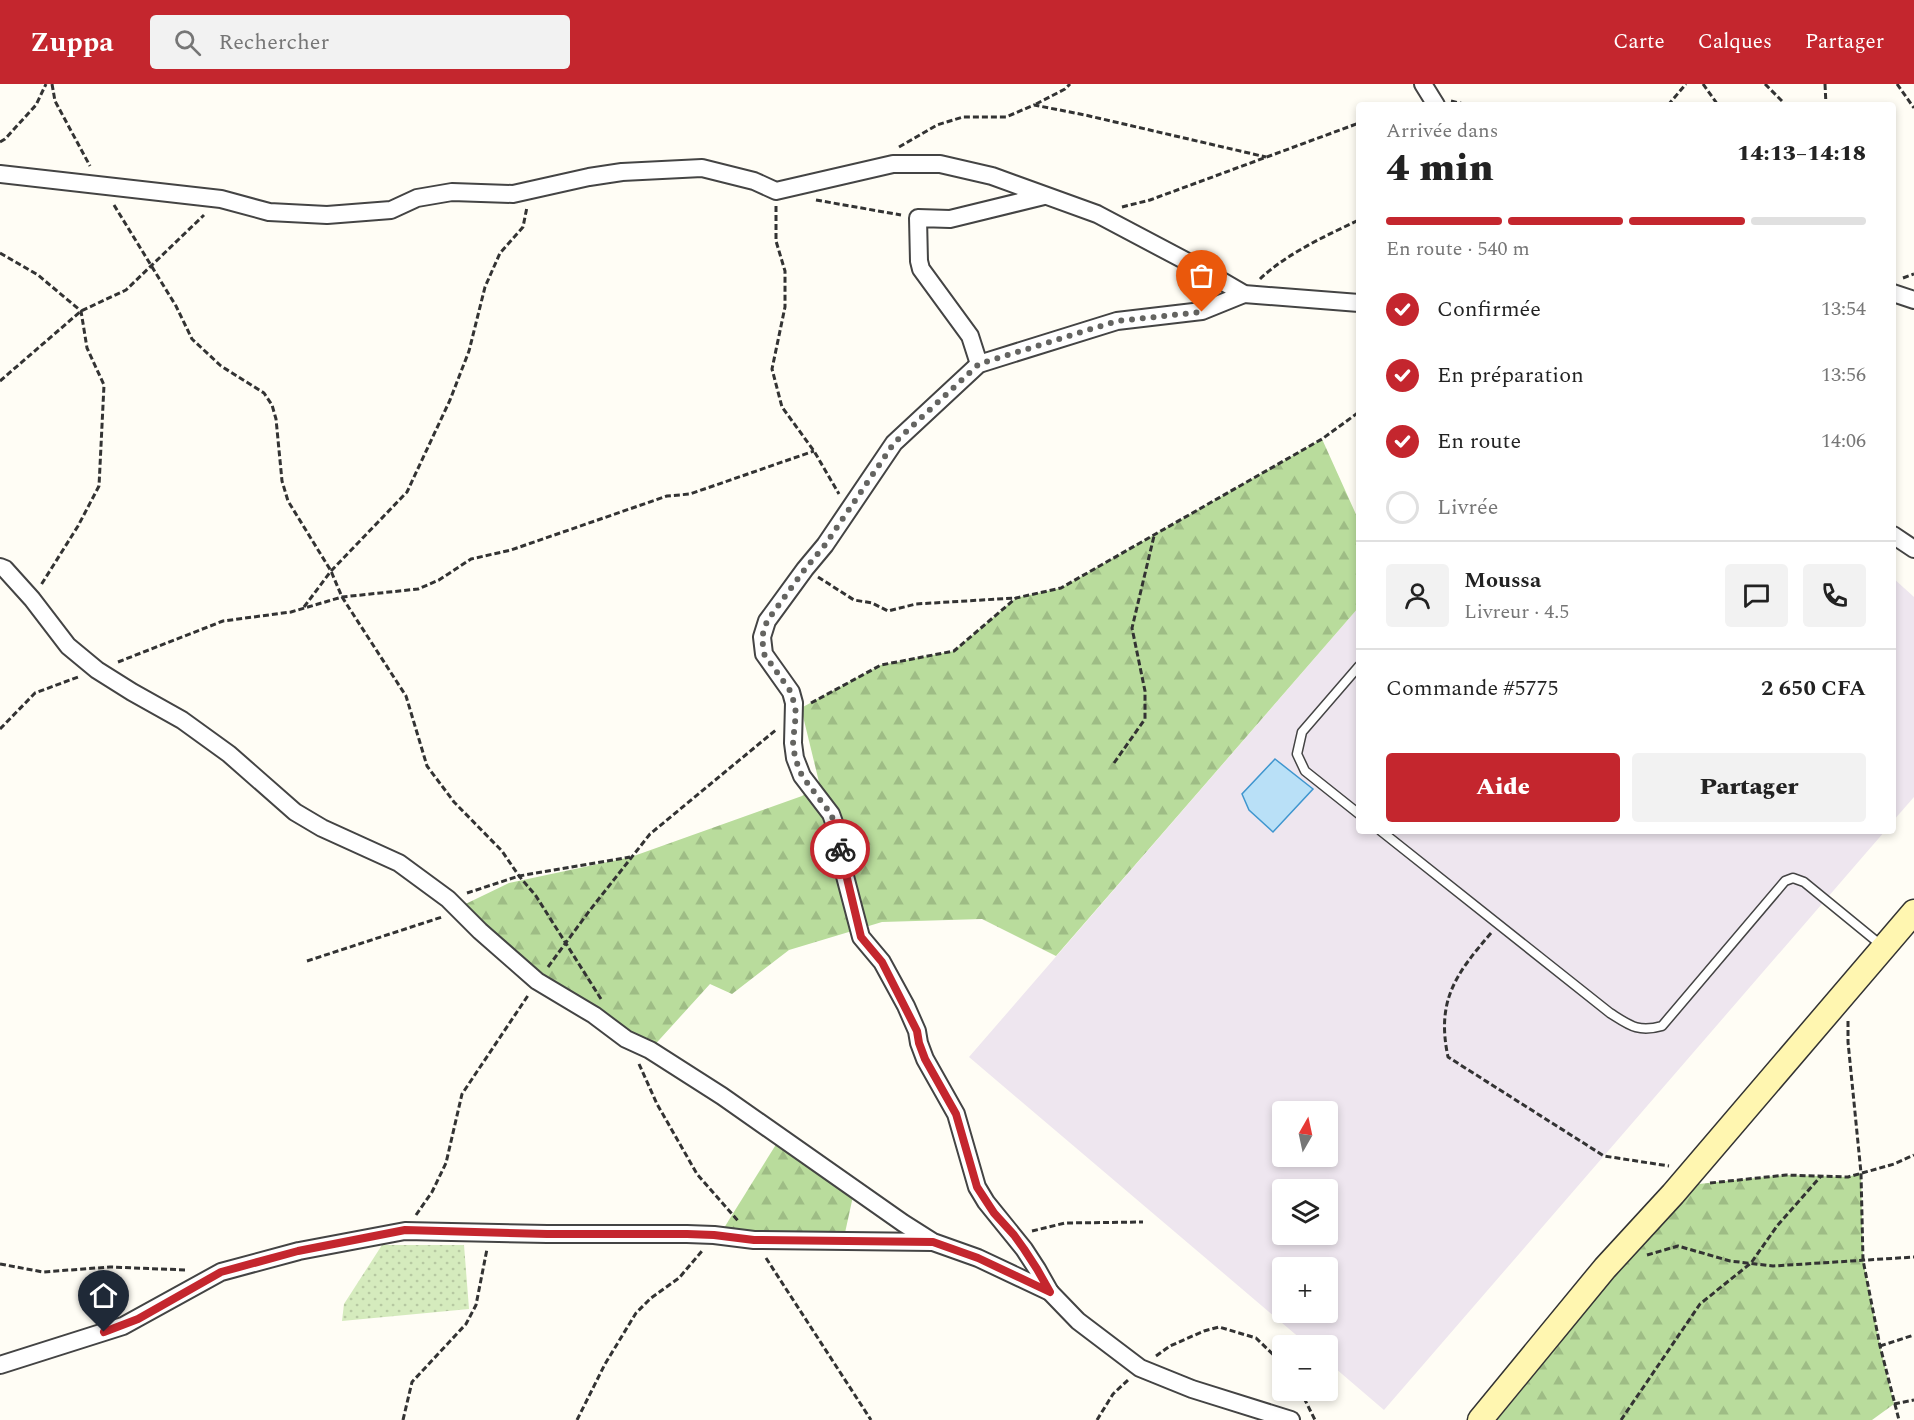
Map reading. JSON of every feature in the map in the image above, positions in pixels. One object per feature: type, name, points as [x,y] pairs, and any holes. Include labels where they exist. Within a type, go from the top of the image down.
[{"type":"street","points":[[1423,84],[1434,102]]},
{"type":"street","points":[[0,174],[221,199],[268,212],[327,215],[391,210],[417,198],[452,192],[513,195],[622,172],[702,168],[754,181],[776,191],[893,164],[940,164],[992,176],[1097,213],[1244,294],[1356,303]]},
{"type":"street","points":[[979,364],[970,336],[921,269],[918,218],[950,219],[1044,196]]},
{"type":"street","points":[[1244,294],[1202,312],[1117,321],[979,364],[894,443],[825,545],[767,621],[762,637],[764,654],[791,692],[796,713],[793,742],[795,758],[802,776],[831,814],[836,828],[841,861],[861,937],[882,962],[917,1031],[925,1059],[956,1114],[977,1187],[1002,1223],[1014,1235],[1050,1292],[1078,1321],[1140,1368],[1192,1389],[1291,1420]]},
{"type":"street","points":[[1896,294],[1914,300]]},
{"type":"street","points":[[1896,537],[1914,549]]},
{"type":"street","points":[[0,567],[5,569],[32,599],[68,646],[97,670],[182,720],[237,761],[295,812],[322,828],[399,862],[448,899],[537,981],[594,1015],[626,1039],[650,1050],[722,1096],[933,1242],[978,1258],[1050,1292]]},
{"type":"street","points":[[1480,1420],[1605,1268],[1673,1194],[1914,912]]},
{"type":"street","points":[[0,1365],[123,1326],[221,1272],[298,1251],[405,1230],[714,1235],[754,1240],[933,1242]]},
{"type":"lane","points":[[1356,669],[1302,732],[1297,754],[1305,771],[1356,812]]},
{"type":"lane","points":[[1385,834],[1610,1013],[1634,1028],[1649,1030],[1662,1026],[1785,881],[1793,878],[1804,882],[1884,947]]},
{"type":"path","points":[[0,142],[36,105],[46,84]]},
{"type":"path","points":[[52,84],[55,101],[83,155],[176,306],[192,339],[221,366],[264,393],[272,405],[276,419],[282,481],[288,501],[331,571],[342,597],[406,696],[427,766],[454,802],[502,850],[519,876],[537,896],[604,1004]]},
{"type":"path","points":[[893,153],[903,143],[937,125],[963,117],[1006,117],[1065,90],[1070,84]]},
{"type":"path","points":[[1671,102],[1686,84]]},
{"type":"path","points":[[1702,84],[1716,102]]},
{"type":"path","points":[[1765,84],[1783,102]]},
{"type":"path","points":[[1825,84],[1826,102]]},
{"type":"path","points":[[1897,84],[1914,108]]},
{"type":"path","points":[[1034,105],[1266,157]]},
{"type":"path","points":[[1097,213],[1150,200],[1356,124]]},
{"type":"path","points":[[303,609],[331,571],[407,492],[450,399],[469,351],[484,287],[500,254],[523,228],[530,190]]},
{"type":"path","points":[[776,191],[776,241],[785,272],[784,307],[772,369],[782,407],[814,451],[849,511]]},
{"type":"path","points":[[0,381],[81,310],[126,290],[221,199]]},
{"type":"path","points":[[810,199],[918,218]]},
{"type":"path","points":[[1244,294],[1271,268],[1336,230],[1356,221]]},
{"type":"path","points":[[0,253],[38,275],[81,310],[87,348],[104,385],[99,486],[78,526],[32,599]]},
{"type":"path","points":[[805,569],[854,600],[872,603],[888,611],[916,604],[1017,598],[1061,588],[1322,438],[1356,414]]},
{"type":"path","points":[[0,729],[34,693],[223,621],[291,612],[342,597],[418,589],[439,580],[471,559],[511,550],[667,496],[690,494],[814,451]]},
{"type":"path","points":[[1114,764],[1145,719],[1145,691],[1132,628],[1154,534]]},
{"type":"path","points":[[405,1230],[432,1192],[446,1163],[462,1094],[537,981],[650,834],[796,713],[881,665],[954,651],[1017,598]]},
{"type":"path","points":[[448,899],[519,876],[632,857]]},
{"type":"path","points":[[307,961],[460,912]]},
{"type":"path","points":[[1498,924],[1463,965],[1449,994],[1444,1022],[1448,1057],[1604,1156],[1619,1160],[1694,1168]]},
{"type":"path","points":[[1848,1020],[1861,1173],[1863,1260],[1880,1346],[1899,1420]]},
{"type":"path","points":[[626,1039],[657,1104],[697,1173],[754,1240],[871,1420]]},
{"type":"path","points":[[1673,1194],[1689,1185],[1786,1175],[1848,1177],[1894,1164],[1914,1155]]},
{"type":"path","points":[[1621,1420],[1700,1304],[1751,1263],[1777,1226],[1821,1176]]},
{"type":"path","points":[[1014,1235],[1065,1223],[1143,1222]]},
{"type":"path","points":[[403,1420],[412,1382],[466,1324],[476,1305],[489,1233]]},
{"type":"path","points":[[577,1420],[605,1364],[636,1313],[651,1298],[685,1272],[714,1235]]},
{"type":"path","points":[[1647,1255],[1678,1246],[1730,1261],[1773,1266],[1914,1257]]},
{"type":"path","points":[[0,1264],[43,1272],[110,1267],[188,1270]]},
{"type":"path","points":[[1097,1420],[1113,1394],[1140,1368],[1170,1346],[1204,1331],[1219,1327],[1256,1338],[1272,1353]]},
{"type":"path","points":[[1880,1346],[1914,1335]]},
{"type":"path","points":[[1894,1404],[1914,1400]]},
{"type":"path","points":[[1306,1401],[1315,1420]]},
{"type":"shaded area","points":[[1896,581],[1914,597],[1914,797],[1896,818]]},
{"type":"shaded area","points":[[1356,610],[1356,834],[1882,834],[1384,1410],[1338,1371],[1338,1335],[1296,1335],[1282,1323],[1338,1323],[1338,1257],[1272,1257],[1272,1314],[969,1057]]},
{"type":"green space","points":[[1322,439],[1356,514],[1356,610],[1056,956],[982,919],[882,922],[789,950],[732,994],[710,984],[650,1050],[451,911],[509,883],[631,857],[802,796],[819,782],[801,708],[881,665],[954,651],[1016,598],[1061,588]]},
{"type":"green space","points":[[780,1138],[855,1187],[843,1242],[719,1236]]},
{"type":"green space","points":[[1861,1173],[1863,1260],[1894,1404],[1872,1420],[1497,1420],[1689,1185],[1786,1175],[1848,1177]]},
{"type":"green space","points":[[382,1245],[464,1245],[469,1309],[342,1321],[344,1304]]},
{"type":"water","points":[[1275,759],[1313,789],[1273,832],[1249,810],[1242,794]]},
{"type":"way so far","points":[[840,849],[831,814],[802,776],[795,758],[793,742],[796,713],[794,703],[791,692],[764,654],[762,637],[767,621],[825,545],[894,443],[929,408],[979,364],[1117,321],[1202,312]]},
{"type":"route","points":[[104,1332],[138,1319],[221,1272],[298,1251],[405,1230],[547,1234],[687,1234],[754,1240],[824,1242],[933,1242],[978,1258],[1050,1292],[1024,1249],[994,1213],[977,1187],[956,1114],[925,1059],[917,1031],[894,983],[882,962],[861,937],[841,861],[840,849]]}]
